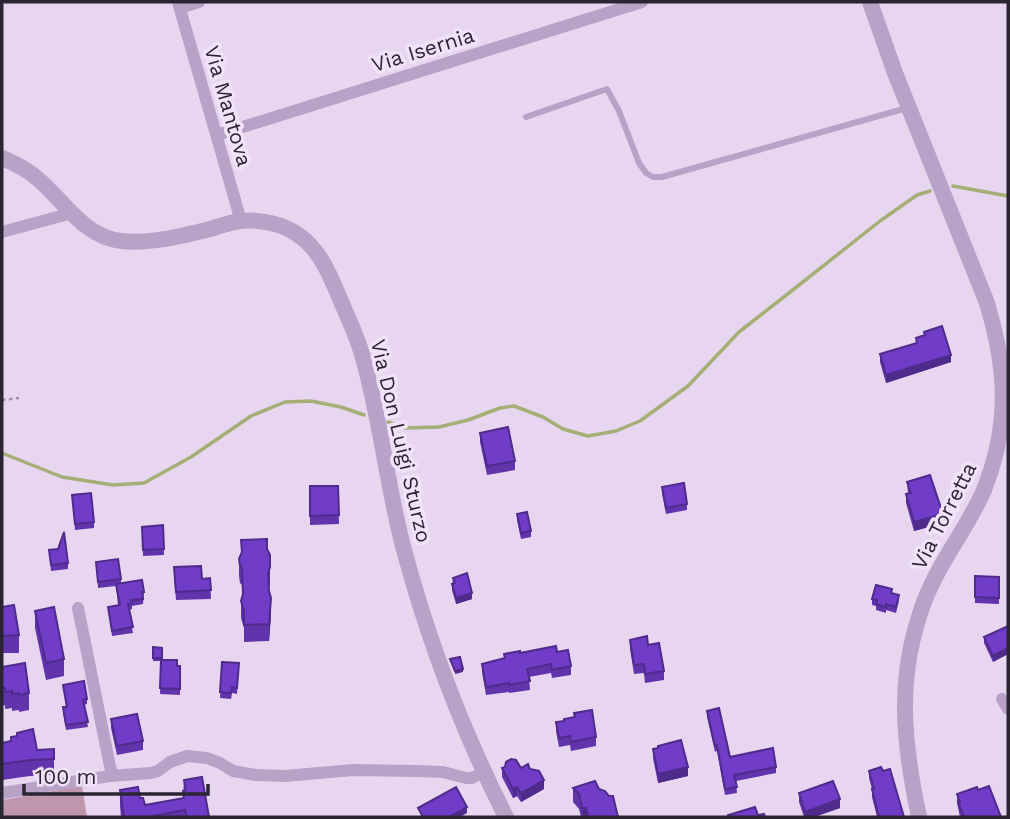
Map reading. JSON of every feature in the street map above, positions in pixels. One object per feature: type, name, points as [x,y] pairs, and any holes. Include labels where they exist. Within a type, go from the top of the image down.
[{"type":"street","points":[[179,5],[200,2]]},
{"type":"street","name":"Via Isernia","points":[[216,135],[642,2]]},
{"type":"street","name":"Via Torretta","points":[[870,2],[987,303],[1004,361],[1006,394],[1002,433],[988,481],[936,578],[914,634],[905,690],[904,716],[919,817]]},
{"type":"street","name":"Via Mantova","points":[[179,5],[241,221]]},
{"type":"street","name":"Via Don Luigi Sturzo","points":[[2,158],[37,178],[96,234],[110,239],[124,241],[179,237],[241,221],[274,223],[303,238],[327,267],[363,356],[404,550],[439,662],[460,720],[506,817]]},
{"type":"street","points":[[2,232],[72,213]]},
{"type":"street","points":[[78,608],[112,776]]},
{"type":"street","points":[[2,793],[112,776],[151,773],[187,756],[207,758],[233,771],[256,775],[285,776],[353,770],[443,772],[472,778],[484,772]]},
{"type":"lane","points":[[526,117],[607,89],[619,111],[639,163],[646,173],[653,177],[662,177],[909,108]]},
{"type":"path","points":[[2,400],[19,398]]},
{"type":"shaded area","points":[[82,786],[87,817],[2,817],[2,800]]},
{"type":"building","points":[[942,326],[951,355],[886,375],[880,354],[917,343],[916,338],[925,335],[924,332]]},
{"type":"building","points":[[508,427],[515,461],[487,466],[480,433]]},
{"type":"building","points":[[930,475],[943,514],[914,522],[906,494],[911,493],[907,482]]},
{"type":"building","points":[[684,483],[687,504],[666,508],[662,487]]},
{"type":"building","points":[[310,486],[338,486],[339,515],[310,516]]},
{"type":"building","points":[[91,493],[94,522],[75,524],[72,495]]},
{"type":"building","points":[[527,512],[531,531],[521,533],[517,514]]},
{"type":"building","points":[[163,525],[164,549],[143,550],[142,527]]},
{"type":"building","points":[[64,532],[68,563],[51,565],[49,550],[58,549]]},
{"type":"building","points":[[267,539],[270,555],[269,624],[244,625],[241,601],[242,568],[239,559],[242,552],[241,540]]},
{"type":"building","points":[[118,559],[121,579],[98,582],[96,562]]},
{"type":"building","points":[[201,566],[202,579],[210,578],[211,590],[176,592],[174,567]]},
{"type":"building","points":[[467,573],[472,593],[456,598],[453,578]]},
{"type":"building","points":[[975,576],[999,577],[999,598],[975,597]]},
{"type":"building","points":[[142,580],[143,599],[131,600],[132,603],[128,604],[133,627],[112,631],[108,607],[120,605],[116,584]]},
{"type":"building","points":[[876,585],[892,589],[891,593],[899,595],[896,607],[876,604],[877,600],[872,599]]},
{"type":"building","points":[[14,605],[19,635],[2,636],[2,607]]},
{"type":"building","points":[[54,607],[64,659],[46,663],[35,611]]},
{"type":"building","points":[[1008,626],[1008,648],[993,656],[984,637]]},
{"type":"building","points":[[647,636],[648,645],[659,643],[664,671],[645,674],[644,664],[634,665],[630,640]]},
{"type":"building","points":[[556,646],[557,652],[568,650],[571,666],[552,670],[551,664],[527,669],[530,681],[486,687],[482,664],[505,658],[504,654]]},
{"type":"building","points":[[153,647],[162,648],[162,658],[153,658]]},
{"type":"building","points":[[460,657],[463,669],[455,671],[450,659]]},
{"type":"building","points":[[161,660],[177,660],[177,666],[180,666],[180,689],[160,688]]},
{"type":"building","points":[[222,662],[239,663],[237,688],[232,687],[231,693],[220,692]]},
{"type":"building","points":[[25,663],[29,693],[19,695],[12,694],[12,691],[5,692],[5,688],[2,688],[2,667]]},
{"type":"building","points":[[84,681],[87,699],[83,700],[88,722],[66,725],[63,707],[67,707],[63,685]]},
{"type":"building","points":[[719,708],[730,757],[773,748],[776,767],[734,775],[737,787],[725,789],[707,711]]},
{"type":"building","points":[[592,710],[596,737],[571,742],[570,736],[559,738],[556,722],[575,717],[574,713]]},
{"type":"building","points":[[137,714],[143,741],[117,746],[111,719]]},
{"type":"building","points":[[33,729],[37,750],[54,749],[54,759],[2,764],[2,743],[11,741],[11,737],[17,736],[17,733]]},
{"type":"building","points":[[681,740],[688,767],[658,774],[653,749]]},
{"type":"building","points":[[511,759],[516,760],[521,768],[528,764],[530,769],[539,771],[544,780],[521,793],[517,787],[513,789],[502,768]]},
{"type":"building","points":[[881,767],[883,771],[890,769],[904,817],[879,817],[869,771]]},
{"type":"building","points":[[202,777],[209,817],[187,817],[185,810],[147,817],[124,817],[120,790],[138,787],[140,798],[143,798],[145,805],[184,798],[184,780]]},
{"type":"building","points":[[595,781],[599,789],[613,796],[618,817],[588,817],[586,808],[582,808],[579,794],[573,788]]},
{"type":"building","points":[[833,781],[840,799],[805,812],[799,793]]},
{"type":"building","points":[[989,786],[1001,817],[964,817],[957,794]]},
{"type":"building","points":[[456,787],[467,807],[449,817],[423,817],[418,808]]},
{"type":"building","points":[[755,807],[758,815],[764,814],[765,817],[728,815]]},
{"type":"waterway","points":[[953,186],[1008,196]]},
{"type":"waterway","points":[[388,422],[404,428],[439,427],[514,406],[543,417],[563,429],[588,436],[616,431],[640,421],[688,386],[739,332],[880,221],[917,195],[930,191]]},
{"type":"waterway","points":[[2,453],[62,477],[113,485],[144,483],[191,457],[251,416],[285,402],[311,401],[364,415]]}]
